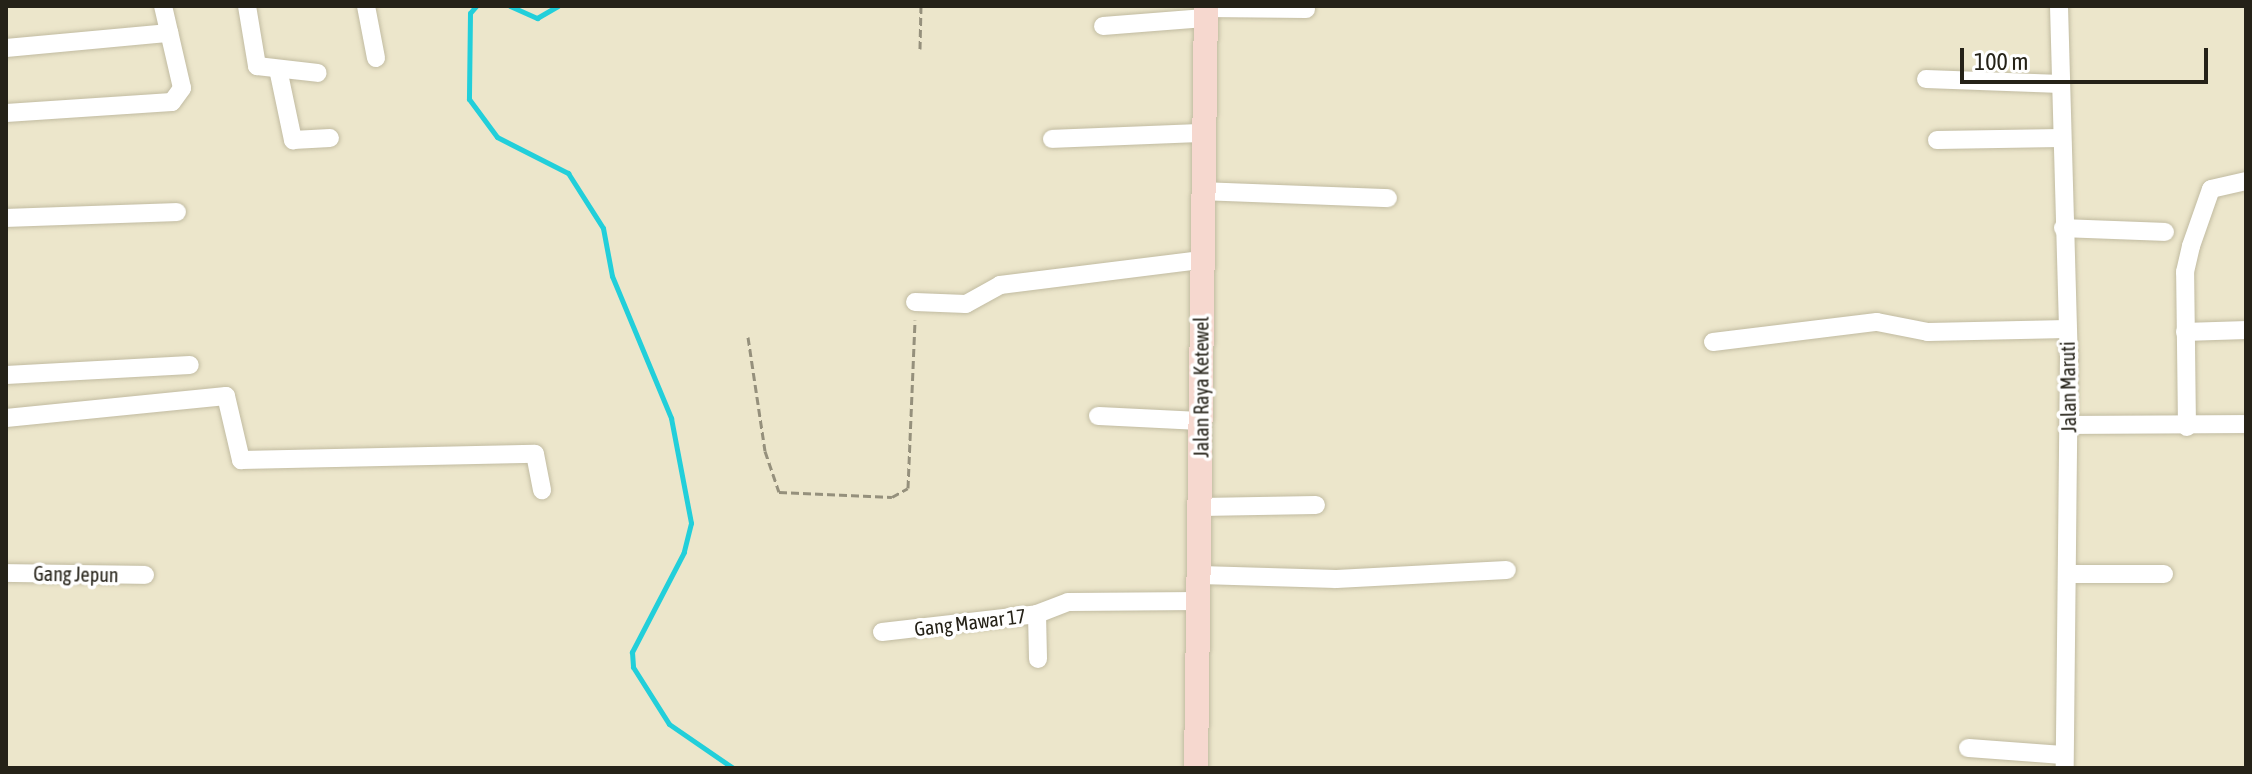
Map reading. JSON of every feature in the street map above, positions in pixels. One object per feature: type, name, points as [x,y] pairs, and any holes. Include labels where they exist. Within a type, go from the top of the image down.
[{"type":"main road","name":"Jalan Raya Ketewel","points":[[1196,768],[1206,11]]},
{"type":"street","points":[[6,113],[166,105],[182,88],[163,6]]},
{"type":"street","points":[[247,6],[256,64],[318,73]]},
{"type":"street","points":[[366,6],[376,58]]},
{"type":"street","name":"Jalan Maruti","points":[[2059,6],[2069,425],[2065,762]]},
{"type":"street","points":[[1103,26],[1206,11],[1306,9]]},
{"type":"street","points":[[6,48],[169,33]]},
{"type":"street","points":[[278,69],[293,140],[330,138]]},
{"type":"street","points":[[1926,79],[2061,84]]},
{"type":"street","points":[[1052,139],[1203,133]]},
{"type":"street","points":[[1937,140],[2061,138]]},
{"type":"street","points":[[2187,427],[2185,272],[2206,199],[2216,186],[2246,181]]},
{"type":"street","points":[[1202,191],[1388,198]]},
{"type":"street","points":[[6,218],[177,212]]},
{"type":"street","points":[[2063,228],[2165,232]]},
{"type":"street","points":[[915,302],[966,304],[1000,285],[1201,260]]},
{"type":"street","points":[[1713,342],[1877,322],[1928,332],[2067,329]]},
{"type":"street","points":[[2185,332],[2246,330]]},
{"type":"street","points":[[6,375],[190,365]]},
{"type":"street","points":[[6,418],[226,396],[239,460],[535,454],[542,490]]},
{"type":"street","points":[[1098,416],[1201,421]]},
{"type":"street","points":[[2069,425],[2187,427],[2246,424]]},
{"type":"street","points":[[1201,507],[1316,505]]},
{"type":"street","points":[[1200,575],[1336,579],[1507,570]]},
{"type":"street","name":"Gang Jepun","points":[[6,573],[145,575]]},
{"type":"street","points":[[2069,574],[2164,574]]},
{"type":"street","name":"Gang Mawar 17","points":[[882,632],[1037,614],[1068,602],[1199,601]]},
{"type":"street","points":[[1037,614],[1038,659]]},
{"type":"street","points":[[1968,748],[2065,762]]},
{"type":"path","points":[[920,49],[921,6]]},
{"type":"path","points":[[748,337],[765,451],[779,492],[898,496],[908,488],[915,414],[915,302]]},
{"type":"waterway","points":[[476,6],[470,13],[469,99],[497,137],[568,173],[603,228],[612,276],[671,418],[691,523],[684,552],[632,652],[633,667],[669,724],[733,768]]},
{"type":"waterway","points":[[510,6],[537,18],[558,6]]}]
